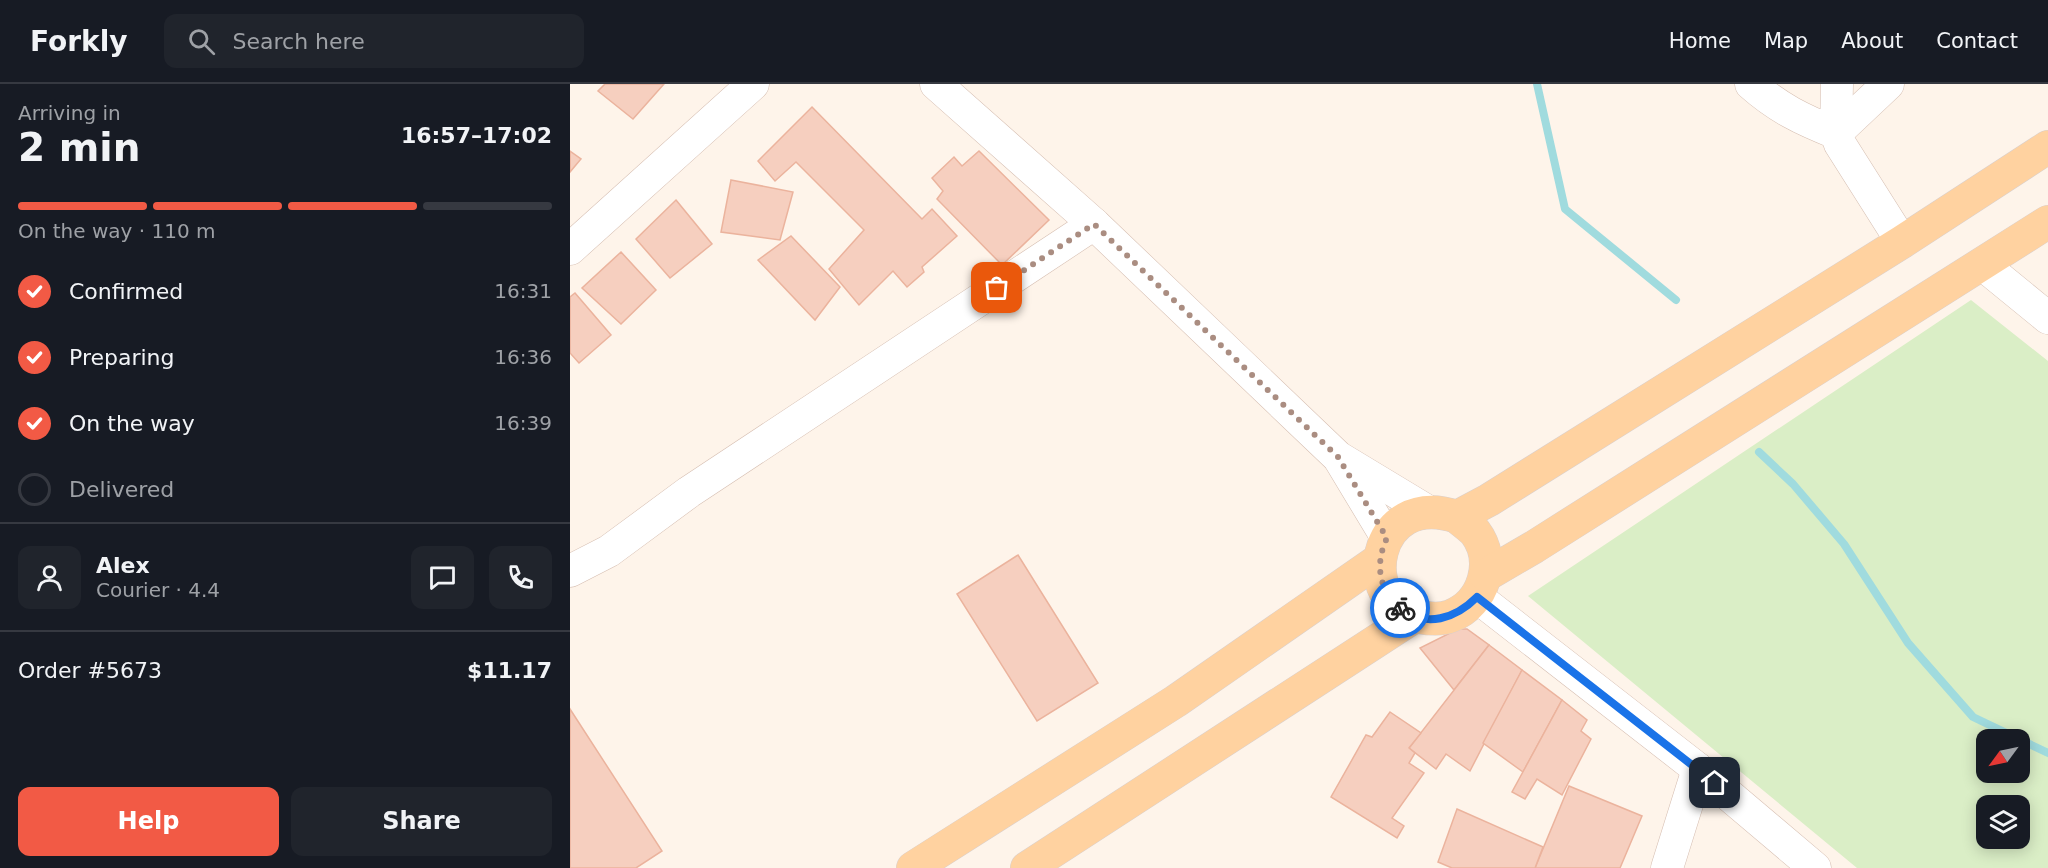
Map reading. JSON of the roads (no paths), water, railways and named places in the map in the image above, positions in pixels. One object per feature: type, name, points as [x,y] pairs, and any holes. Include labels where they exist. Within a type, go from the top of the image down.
[{"type":"main road","points":[[913,868],[1176,701],[1383,549],[1398,524],[1413,516],[1443,515],[1509,488],[1902,242],[2048,147]]},
{"type":"main road","points":[[1383,549],[1382,583],[1388,594],[1404,611],[1432,620],[1449,617],[1464,609],[1481,586],[1534,547],[2048,222]]},
{"type":"main road","points":[[1443,515],[1474,532],[1485,552],[1481,586]]},
{"type":"main road","points":[[1027,868],[1415,616]]},
{"type":"street","points":[[570,249],[753,84]]},
{"type":"street","points":[[937,84],[1094,224],[1338,457],[1443,515]]},
{"type":"street","points":[[1751,84],[1769,99],[1801,119],[1836,133]]},
{"type":"street","points":[[1837,84],[1836,133],[1840,144],[1902,242]]},
{"type":"street","points":[[1836,133],[1888,84]]},
{"type":"street","points":[[570,571],[609,550],[689,492],[1094,224]]},
{"type":"street","points":[[1982,264],[2048,318]]},
{"type":"street","points":[[1338,457],[1383,549]]},
{"type":"street","points":[[1481,586],[1815,868]]},
{"type":"street","points":[[1667,868],[1698,769]]},
{"type":"waterway","points":[[1537,84],[1565,209],[1676,300]]},
{"type":"waterway","points":[[1759,452],[1793,484],[1844,544],[1908,643],[1973,717],[2048,753]]}]
